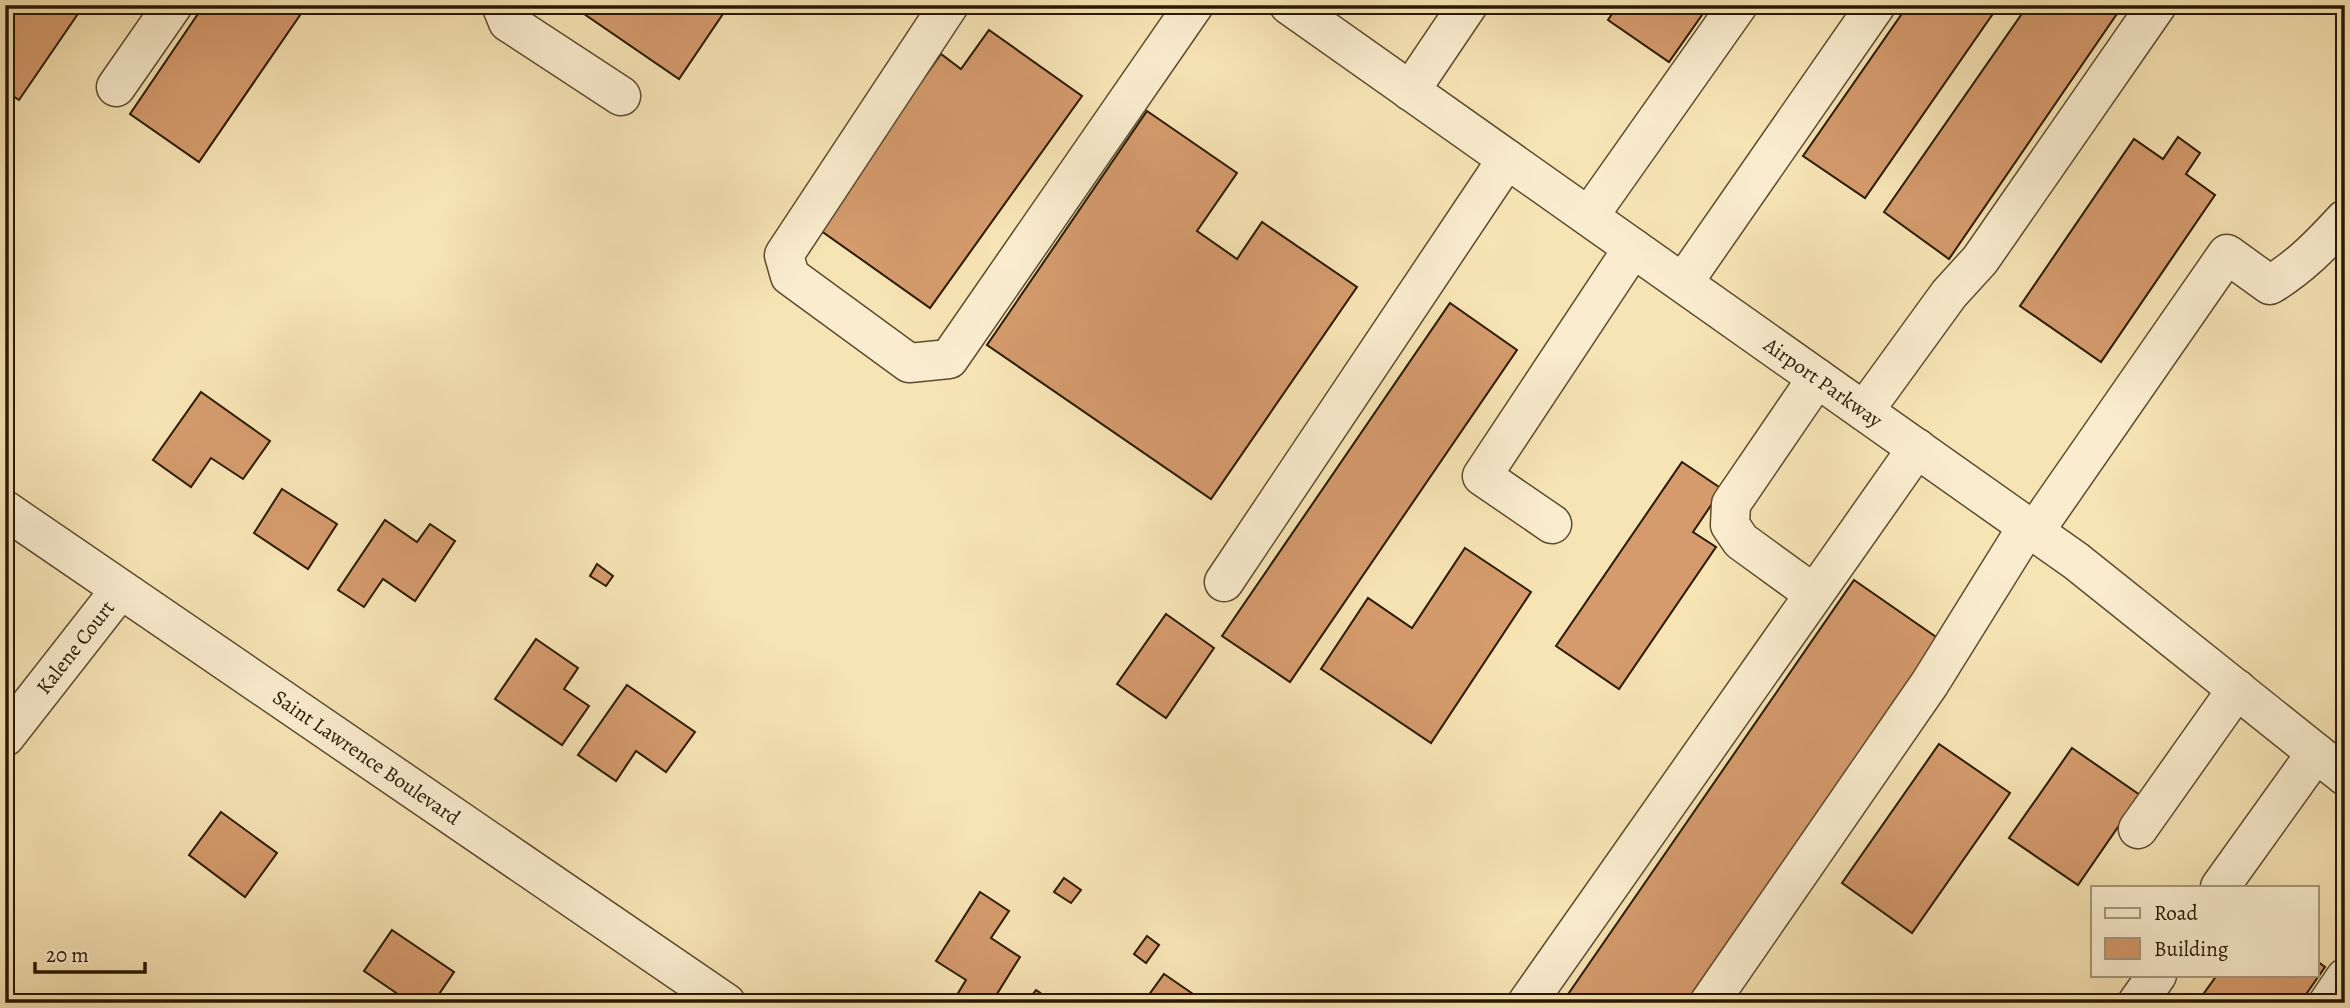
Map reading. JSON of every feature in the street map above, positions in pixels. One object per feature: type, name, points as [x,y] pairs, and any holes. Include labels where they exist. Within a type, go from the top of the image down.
[{"type":"street","points":[[116,87],[173,5]]},
{"type":"street","points":[[500,5],[508,22],[621,96]]},
{"type":"street","points":[[949,5],[784,256],[790,276],[909,363],[948,359],[1194,5]]},
{"type":"street","name":"Airport Parkway","points":[[1289,5],[1334,18],[1410,91],[2076,561],[2330,765]]},
{"type":"street","points":[[1410,91],[1468,5]]},
{"type":"street","points":[[1589,216],[1738,5]]},
{"type":"street","points":[[1683,283],[1876,5]]},
{"type":"street","points":[[1864,411],[1949,294],[1980,260],[2157,5]]},
{"type":"street","points":[[1224,582],[1507,159]]},
{"type":"street","points":[[1709,1003],[1930,683],[2031,529],[2227,254],[2270,285],[2298,266],[2345,219]]},
{"type":"street","points":[[1552,524],[1482,476],[1633,248]]},
{"type":"street","points":[[1814,594],[1741,541],[1730,525],[1731,504],[1817,378]]},
{"type":"street","points":[[1527,1003],[1917,448]]},
{"type":"street","name":"Saint Lawrence Boulevard","points":[[5,510],[726,1003]]},
{"type":"street","name":"Kalene Court","points":[[5,737],[120,590]]},
{"type":"street","points":[[2138,829],[2237,689]]},
{"type":"street","points":[[2221,886],[2330,765]]},
{"type":"street","points":[[2137,1003],[2156,976]]},
{"type":"street","points":[[2328,1003],[2345,978]]},
{"type":"building","points":[[5,5],[84,5],[19,100],[5,91]]},
{"type":"building","points":[[204,5],[307,5],[199,162],[130,114]]},
{"type":"building","points":[[571,5],[729,5],[679,79]]},
{"type":"building","points":[[1618,5],[1709,5],[1669,62],[1608,20]]},
{"type":"building","points":[[1908,5],[1999,5],[1865,198],[1803,156]]},
{"type":"building","points":[[2028,5],[2123,5],[1949,259],[1884,212]]},
{"type":"building","points":[[989,30],[1082,96],[930,308],[817,228],[941,54],[961,69]]},
{"type":"building","points":[[1147,111],[1237,173],[1197,231],[1237,259],[1262,222],[1357,287],[1211,499],[987,345]]},
{"type":"building","points":[[2178,137],[2200,153],[2186,174],[2215,195],[2101,362],[2020,306],[2134,139],[2163,159]]},
{"type":"building","points":[[1450,303],[1517,350],[1290,682],[1222,636]]},
{"type":"building","points":[[201,392],[270,441],[243,479],[211,458],[191,487],[153,460]]},
{"type":"building","points":[[1682,462],[1722,489],[1693,532],[1716,547],[1619,689],[1556,646]]},
{"type":"building","points":[[282,489],[337,524],[308,569],[254,533]]},
{"type":"building","points":[[385,520],[417,542],[430,524],[455,541],[415,601],[383,579],[364,607],[338,590]]},
{"type":"building","points":[[1465,548],[1531,592],[1431,743],[1321,669],[1368,598],[1412,628]]},
{"type":"building","points":[[597,564],[613,576],[606,586],[590,576]]},
{"type":"building","points":[[1854,580],[1939,639],[1688,1003],[1562,1003]]},
{"type":"building","points":[[1166,614],[1214,648],[1166,718],[1117,684]]},
{"type":"building","points":[[536,639],[578,668],[564,689],[589,706],[562,745],[495,699]]},
{"type":"building","points":[[627,685],[695,732],[666,772],[636,751],[616,781],[578,755]]},
{"type":"building","points":[[1939,744],[2010,793],[1912,933],[1842,883]]},
{"type":"building","points":[[2072,748],[2140,795],[2078,885],[2009,838]]},
{"type":"building","points":[[221,812],[277,853],[245,897],[189,855]]},
{"type":"building","points":[[1064,878],[1081,890],[1071,903],[1054,892]]},
{"type":"building","points":[[980,892],[1009,911],[991,938],[1020,957],[997,994],[1008,1000],[1006,1003],[952,1003],[966,980],[936,961]]},
{"type":"building","points":[[392,930],[454,972],[433,1003],[411,1003],[364,971]]},
{"type":"building","points":[[1147,936],[1159,945],[1146,963],[1134,954]]},
{"type":"building","points":[[2318,962],[2325,967],[2300,1003],[2197,1003],[2216,976],[2318,976]]},
{"type":"building","points":[[1164,974],[1196,996],[1192,1003],[1143,1003]]},
{"type":"building","points":[[1036,990],[1055,1003],[1026,1003]]}]
